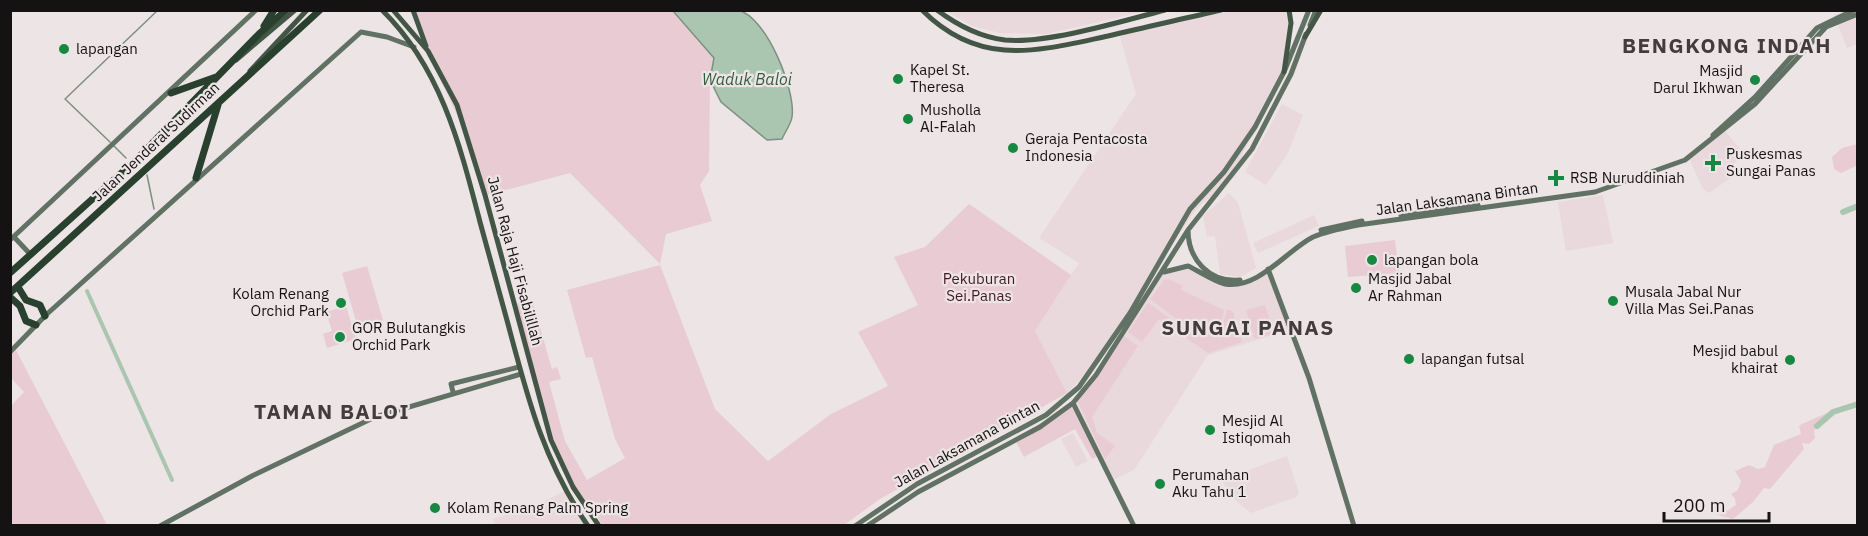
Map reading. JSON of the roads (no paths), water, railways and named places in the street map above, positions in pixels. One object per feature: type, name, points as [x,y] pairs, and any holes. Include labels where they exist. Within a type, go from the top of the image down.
[{"type":"highway","points":[[260,33],[274,10]]},
{"type":"highway","name":"Jalan Jenderal Sudirman","points":[[10,273],[136,159],[260,33],[286,10]]},
{"type":"highway","name":"Jalan Jenderal Sudirman","points":[[10,295],[320,10]]},
{"type":"highway","points":[[171,93],[220,75]]},
{"type":"highway","points":[[196,178],[220,100]]},
{"type":"highway","points":[[18,287],[26,300],[40,305],[45,316]]},
{"type":"highway","points":[[10,295],[20,306],[27,321],[36,325]]},
{"type":"highway","points":[[20,306],[26,300]]},
{"type":"main road","name":"Jalan Jenderal Sudirman","points":[[12,239],[171,93],[256,10]]},
{"type":"main road","points":[[232,63],[247,53],[295,10]]},
{"type":"main road","points":[[242,82],[262,56],[307,10]]},
{"type":"main road","name":"Jalan Raja Haji Fisabilillah","points":[[382,10],[414,47],[436,84],[453,126],[530,403],[550,462],[564,491],[588,525]]},
{"type":"main road","name":"Jalan Raja Haji Fisabilillah","points":[[393,10],[428,51],[458,109],[559,458],[573,487],[599,525]]},
{"type":"main road","points":[[413,10],[428,51]]},
{"type":"main road","points":[[922,10],[963,41],[994,50],[1018,52],[1054,48],[1221,10]]},
{"type":"main road","points":[[938,10],[970,30],[1007,40],[1036,39],[1166,10]]},
{"type":"main road","points":[[1284,72],[1292,23],[1289,10]]},
{"type":"main road","name":"Jalan Laksamana Bintan","points":[[858,524],[917,484],[1046,415],[1070,396],[1092,371],[1130,313],[1190,209],[1224,172],[1255,127],[1284,72],[1309,10]]},
{"type":"main road","name":"Jalan Laksamana Bintan","points":[[867,525],[913,495],[1040,427],[1073,403],[1096,375],[1164,272],[1188,230],[1232,177],[1258,139],[1284,89],[1316,10]]},
{"type":"main road","points":[[1305,37],[1321,10]]},
{"type":"main road","name":"Jalan Laksamana Bintan","points":[[1188,230],[1190,247],[1198,264],[1224,279],[1239,280],[1258,272],[1302,240],[1322,230],[1588,190],[1676,160],[1695,149],[1748,104],[1817,28],[1831,19],[1854,10]]},
{"type":"main road","name":"Jalan Laksamana Bintan","points":[[1164,272],[1188,266],[1228,284],[1248,280],[1268,269],[1313,237],[1343,228],[1380,220],[1595,192],[1685,160],[1755,104],[1826,27],[1857,14]]},
{"type":"main road","points":[[10,352],[45,316],[196,178],[361,32],[414,47]]},
{"type":"main road","points":[[1278,85],[1284,89]]},
{"type":"main road","points":[[1224,172],[1232,177]]},
{"type":"main road","points":[[12,239],[31,255]]},
{"type":"main road","points":[[485,244],[497,240]]},
{"type":"main road","points":[[1268,269],[1324,422],[1354,525]]},
{"type":"main road","points":[[453,392],[451,384],[520,370]]},
{"type":"main road","points":[[160,525],[338,433],[389,412],[520,370]]},
{"type":"main road","points":[[530,403],[541,400]]},
{"type":"main road","points":[[1073,403],[1134,525]]},
{"type":"main road","points":[[550,462],[559,458]]},
{"type":"water","name":"Waduk Baloi","points":[[714,8],[738,10],[749,16],[759,26],[777,56],[789,90],[792,117],[782,139],[767,140],[721,102],[710,80],[714,58],[673,11]]},
{"type":"waterway","points":[[110,142],[65,99],[158,10]]},
{"type":"waterway","points":[[114,146],[126,158]]},
{"type":"waterway","points":[[147,175],[154,209]]},
{"type":"waterway","points":[[1843,212],[1858,206]]},
{"type":"waterway","points":[[87,291],[172,480]]},
{"type":"waterway","points":[[1817,426],[1833,412],[1858,404]]},
{"type":"place","name":"lapangan","points":[[64,49]]},
{"type":"place","name":"Kapel St. Theresa","points":[[898,79]]},
{"type":"place","name":"Masjid Darul Ikhwan","points":[[1755,80]]},
{"type":"place","name":"Musholla Al-Falah","points":[[908,119]]},
{"type":"place","name":"Geraja Pentacosta Indonesia","points":[[1013,148]]},
{"type":"place","name":"Puskesmas Sungai Panas","points":[[1713,163]]},
{"type":"place","name":"RSB Nuruddiniah","points":[[1556,178]]},
{"type":"place","name":"lapangan bola","points":[[1372,260]]},
{"type":"place","name":"Masjid Jabal Ar Rahman","points":[[1356,288]]},
{"type":"place","name":"Musala Jabal Nur Villa Mas Sei.Panas","points":[[1613,301]]},
{"type":"place","name":"Kolam Renang Orchid Park","points":[[341,303]]},
{"type":"place","name":"GOR Bulutangkis Orchid Park","points":[[340,337]]},
{"type":"place","name":"lapangan futsal","points":[[1409,359]]},
{"type":"place","name":"Mesjid babul khairat","points":[[1790,360]]},
{"type":"place","name":"Mesjid Al Istiqomah","points":[[1210,430]]},
{"type":"place","name":"Perumahan Aku Tahu 1","points":[[1160,484]]},
{"type":"place","name":"Kolam Renang Palm Spring","points":[[435,508]]},
{"type":"district","name":"BENGKONG INDAH","points":[[1727,46]]},
{"type":"district","name":"SUNGAI PANAS","points":[[1248,328]]},
{"type":"district","name":"TAMAN BALOI","points":[[332,412]]},
{"type":"park label","name":"Pekuburan Sei.Panas","points":[[979,288]]}]
